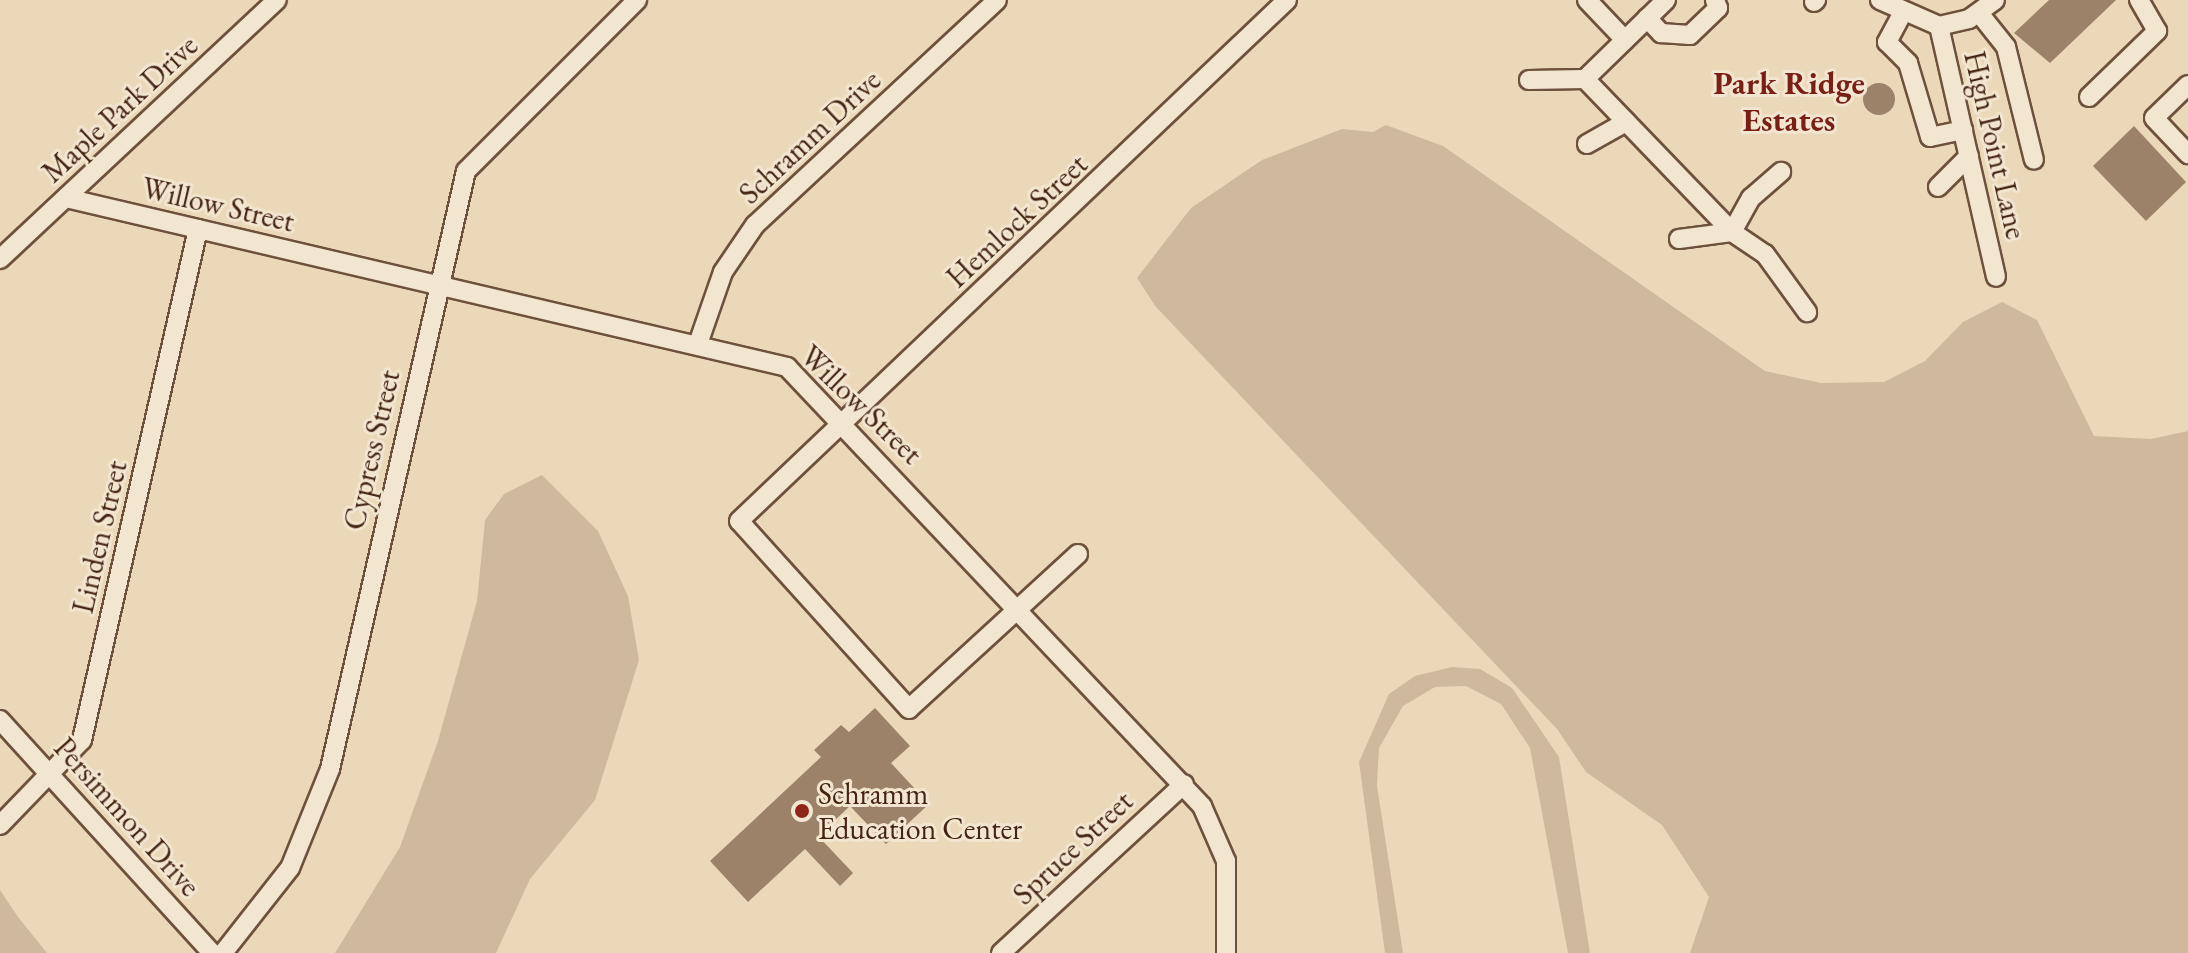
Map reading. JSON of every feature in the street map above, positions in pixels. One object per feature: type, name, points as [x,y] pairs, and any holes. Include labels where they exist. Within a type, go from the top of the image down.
[{"type":"street","name":"Maple Park Drive","points":[[0,259],[277,0]]},
{"type":"street","name":"Cypress Street","points":[[223,953],[290,868],[326,782],[457,194],[472,162],[637,0]]},
{"type":"street","name":"Schramm Drive","points":[[699,341],[723,272],[755,225],[997,0]]},
{"type":"street","name":"Hemlock Street","points":[[1020,607],[909,709],[739,521],[1287,0]]},
{"type":"street","points":[[1587,0],[1625,40]]},
{"type":"street","points":[[1529,80],[1585,79],[1666,0]]},
{"type":"street","points":[[1647,18],[1661,33],[1690,35],[1718,8],[1715,0]]},
{"type":"street","points":[[1880,0],[1902,14],[1939,26],[1979,13],[1995,0]]},
{"type":"street","points":[[2089,97],[2157,31],[2139,0]]},
{"type":"street","points":[[1979,13],[2006,47],[2034,160]]},
{"type":"street","points":[[1902,14],[1887,42],[1908,63],[1930,137],[1963,130]]},
{"type":"street","name":"High Point Lane","points":[[1939,26],[1996,277]]},
{"type":"street","points":[[1585,79],[1732,232],[1765,254],[1807,312]]},
{"type":"street","points":[[2188,85],[2154,118],[2188,154]]},
{"type":"street","points":[[1587,144],[1626,122]]},
{"type":"street","points":[[1938,187],[1969,156]]},
{"type":"street","points":[[1732,232],[1751,198],[1781,172]]},
{"type":"street","name":"Willow Street","points":[[66,198],[699,341],[787,367],[843,421],[1020,607],[1184,784],[1210,818],[1226,861],[1226,953]]},
{"type":"street","name":"Linden Street","points":[[0,825],[77,751],[87,723],[198,229]]},
{"type":"street","points":[[1679,239],[1732,232]]},
{"type":"street","points":[[1020,607],[1078,554]]},
{"type":"street","name":"Persimmon Drive","points":[[0,720],[212,953]]},
{"type":"street","name":"Spruce Street","points":[[1001,953],[1184,784]]},
{"type":"shaded area","points":[[1386,125],[1443,146],[1765,371],[1821,383],[1884,382],[1925,361],[1963,322],[2002,302],[2037,320],[2094,436],[2151,439],[2188,431],[2188,953],[1690,953],[1709,897],[1662,825],[1586,772],[1557,729],[1156,307],[1137,278],[1191,208],[1262,160],[1342,129],[1373,132]]},
{"type":"shaded area","points":[[542,475],[598,531],[628,596],[639,660],[595,800],[530,879],[496,953],[335,953],[400,847],[438,741],[477,601],[485,520],[504,494]]},
{"type":"shaded area","points":[[1452,667],[1480,669],[1512,688],[1559,757],[1590,953],[1568,953],[1530,748],[1501,704],[1466,686],[1435,687],[1403,706],[1379,748],[1377,786],[1403,953],[1385,953],[1359,762],[1389,694],[1415,676]]},
{"type":"shaded area","points":[[0,890],[18,917],[47,953],[0,953]]},
{"type":"building","points":[[2049,0],[2116,0],[2050,63],[2014,33]]},
{"type":"building","points":[[1879,83],[1890,88],[1895,99],[1890,110],[1879,115],[1868,110],[1863,99],[1868,88]]},
{"type":"building","points":[[2134,126],[2186,182],[2146,221],[2093,166]]},
{"type":"building","points":[[875,708],[910,746],[891,763],[929,804],[886,844],[850,806],[818,836],[853,873],[840,886],[805,849],[748,902],[710,861],[821,757],[814,750],[841,725],[849,732]]},
{"type":"place","name":"Schramm Education Center","points":[[802,811]]},
{"type":"district","name":"Park Ridge Estates","points":[[1789,102]]}]
